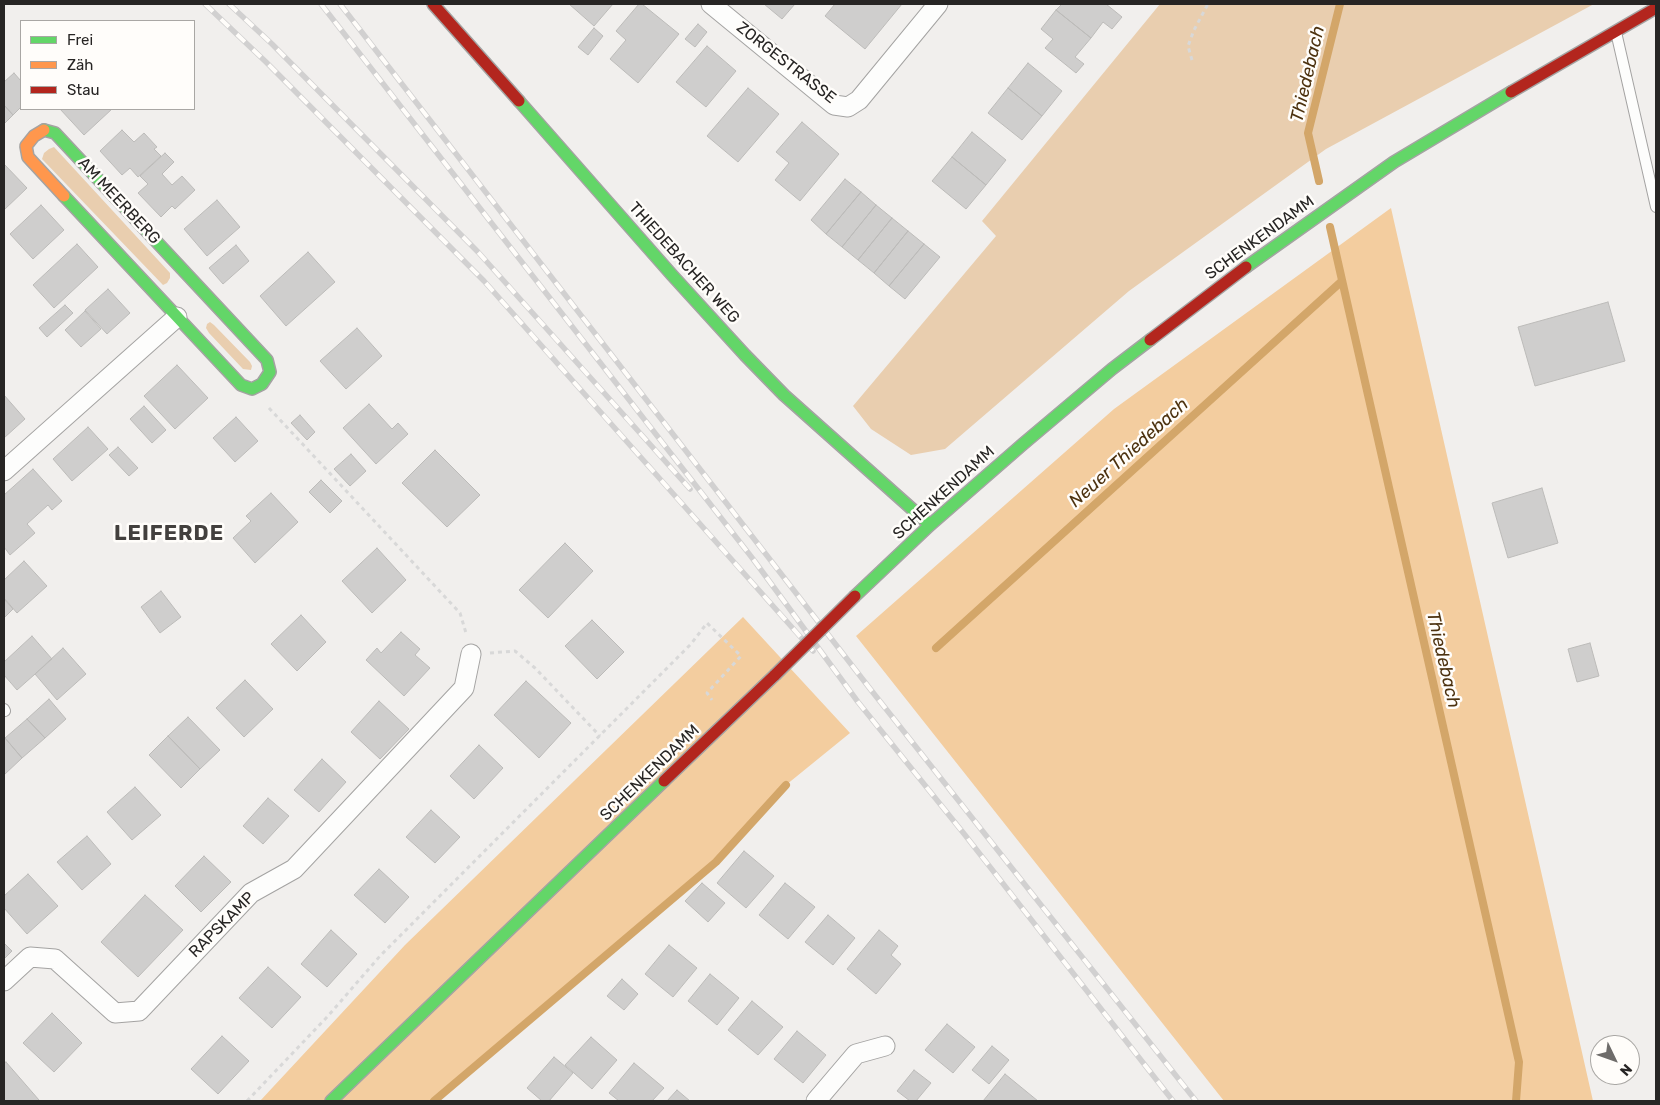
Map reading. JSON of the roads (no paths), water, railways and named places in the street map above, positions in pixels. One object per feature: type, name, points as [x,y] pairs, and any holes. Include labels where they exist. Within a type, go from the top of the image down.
[{"type":"street","name":"THIEDEBACHER WEG","points":[[434,4],[672,275],[745,355],[784,395],[930,525]]},
{"type":"street","name":"ZORGESTRASSE","points":[[712,4],[834,104],[848,107],[859,100],[938,4]]},
{"type":"street","name":"SCHENKENDAMM","points":[[331,1101],[930,525],[1112,369],[1254,261],[1394,162],[1656,8]]},
{"type":"street","name":"AM MEERBERG","points":[[44,130],[55,133],[267,360],[270,372],[262,384],[252,389],[241,385],[177,317],[28,157],[26,146],[34,136],[44,130]]},
{"type":"street","points":[[4,471],[177,317]]},
{"type":"street","name":"RAPSKAMP","points":[[4,981],[30,957],[55,959],[115,1013],[139,1011],[251,893],[294,869],[458,695],[464,688],[471,654]]},
{"type":"street","points":[[816,1101],[856,1054],[885,1046]]},
{"type":"lane","points":[[1616,31],[1656,207]]},
{"type":"waterway","name":"Thiedebach","points":[[1319,181],[1308,133],[1340,4]]},
{"type":"waterway","name":"Thiedebach","points":[[1330,227],[1519,1062],[1516,1101]]},
{"type":"waterway","name":"Neuer Thiedebach","points":[[936,648],[1342,281]]},
{"type":"waterway","points":[[434,1101],[716,862],[786,785]]},
{"type":"railway","points":[[205,4],[266,62],[484,281],[813,651]]},
{"type":"railway","points":[[229,4],[272,44],[478,252],[690,489]]},
{"type":"railway","points":[[321,4],[753,559],[858,702],[965,835],[1173,1101]]},
{"type":"railway","points":[[340,4],[871,690],[1196,1101]]},
{"type":"district","name":"LEIFERDE","points":[[169,534]]}]
